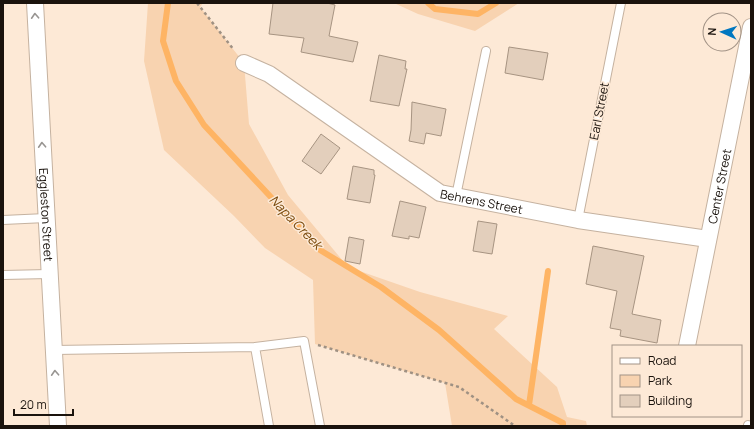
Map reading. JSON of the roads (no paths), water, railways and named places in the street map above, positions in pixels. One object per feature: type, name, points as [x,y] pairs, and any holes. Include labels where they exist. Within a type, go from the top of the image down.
[{"type":"street","name":"Eggleston Street","points":[[35,3],[58,426]]},
{"type":"street","name":"Center Street","points":[[687,345],[751,27]]},
{"type":"street","name":"Behrens Street","points":[[244,63],[269,74],[440,193],[578,220],[708,240]]},
{"type":"lane","name":"Earl Street","points":[[578,220],[621,3]]},
{"type":"lane","points":[[456,196],[486,51]]},
{"type":"lane","points":[[3,220],[46,218]]},
{"type":"lane","points":[[3,275],[49,274]]},
{"type":"lane","points":[[54,350],[255,347],[304,341],[320,426]]},
{"type":"lane","points":[[255,347],[269,426]]},
{"type":"waterway","name":"Napa Creek","points":[[168,3],[163,41],[176,81],[204,125],[320,250],[381,287],[439,330],[516,399],[563,423],[563,426]]},
{"type":"waterway","name":"Napa Creek","points":[[428,3],[435,9],[478,14],[496,3]]},
{"type":"waterway","points":[[529,405],[548,271]]}]
